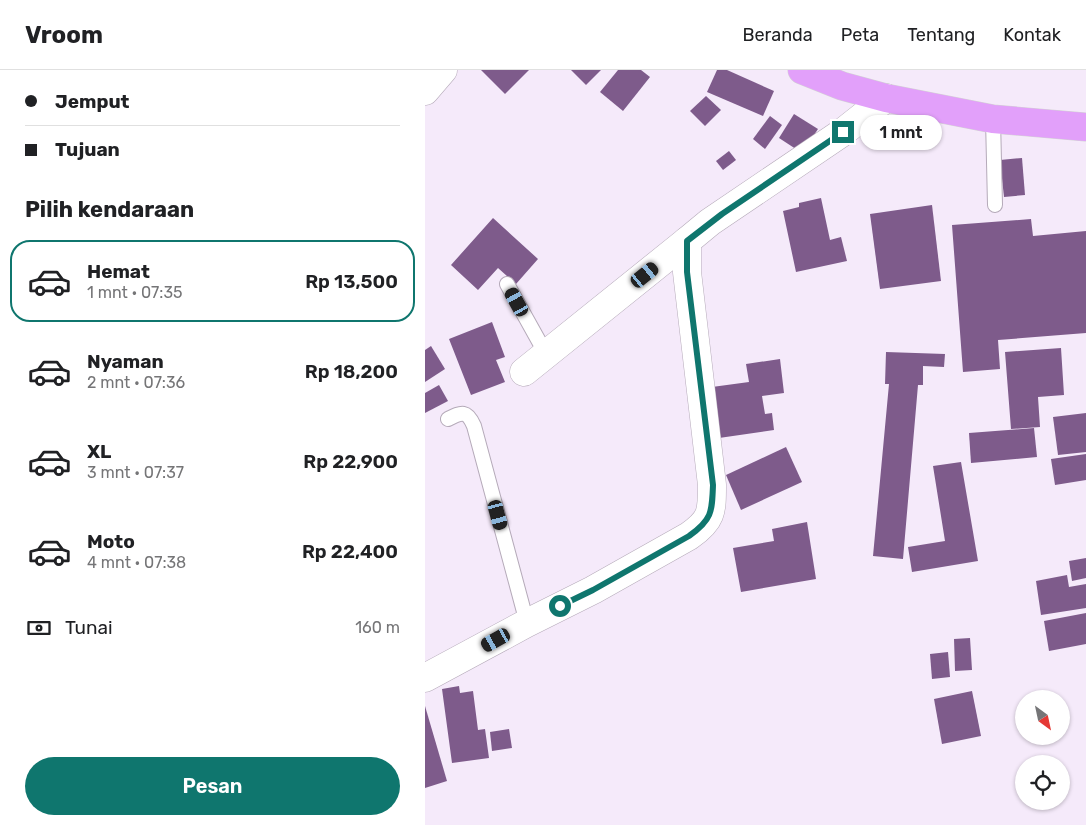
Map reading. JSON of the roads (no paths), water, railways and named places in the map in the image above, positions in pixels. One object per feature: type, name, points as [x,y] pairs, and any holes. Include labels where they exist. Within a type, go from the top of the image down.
[{"type":"highway","points":[[802,70],[841,86],[886,98],[993,119],[1086,127]]},
{"type":"street","points":[[425,91],[443,70]]},
{"type":"street","points":[[524,372],[710,222],[843,132],[886,98]]},
{"type":"street","points":[[425,678],[593,590],[689,536],[703,526],[710,514],[713,485],[687,272],[687,241]]},
{"type":"lane","points":[[993,119],[995,204]]},
{"type":"lane","points":[[507,284],[546,354]]},
{"type":"lane","points":[[448,419],[465,413],[469,416],[474,426],[527,623]]}]
